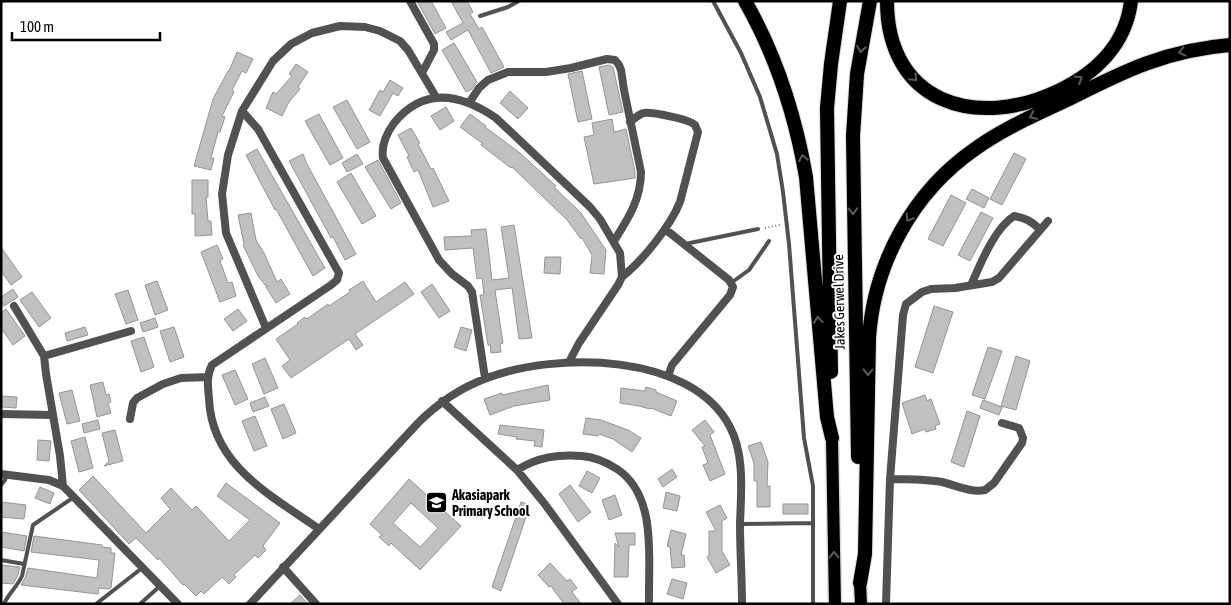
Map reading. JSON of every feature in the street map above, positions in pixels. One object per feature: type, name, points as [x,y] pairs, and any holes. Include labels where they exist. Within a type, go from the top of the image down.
[{"type":"highway","points":[[745,1],[765,38],[780,74],[793,114],[802,151],[827,417],[832,438]]},
{"type":"highway","name":"Jakes Gerwel Drive","points":[[835,604],[827,117],[831,64],[840,1]]},
{"type":"highway","name":"Jakes Gerwel Drive","points":[[860,604],[852,136],[857,74],[870,1]]},
{"type":"highway","points":[[887,1],[888,24],[893,44],[901,62],[913,77],[928,90],[945,100],[968,108],[983,109],[1010,106],[1034,100],[1063,88],[1092,70],[1109,55],[1119,39],[1127,21],[1131,1]]},
{"type":"highway","points":[[860,583],[865,554],[869,338],[872,315],[883,269],[895,242],[910,216],[927,192],[948,171],[975,148],[1000,133],[1138,66],[1176,53],[1230,45]]},
{"type":"street","points":[[410,1],[434,44],[434,50],[422,73]]},
{"type":"street","points":[[266,328],[230,246],[223,215],[222,194],[228,155],[242,111],[262,77],[282,51],[312,33],[333,28],[365,27],[380,31],[400,42],[408,50],[436,97]]},
{"type":"street","points":[[469,103],[479,88],[488,80],[503,74],[557,71],[611,59],[619,65],[641,172],[641,187],[634,208],[614,241]]},
{"type":"street","points":[[485,378],[472,292],[468,286],[452,274],[439,260],[383,158],[382,149],[384,141],[390,128],[403,111],[414,104],[436,97],[469,103],[496,118],[584,201],[600,220],[620,253],[622,277]]},
{"type":"street","points":[[569,362],[579,343],[618,286],[622,277],[631,270],[665,229],[680,202],[697,137],[697,128],[688,120],[643,113],[627,105]]},
{"type":"street","points":[[242,111],[258,129],[339,273],[337,280],[331,285],[212,365],[208,377],[209,404],[214,427],[228,455],[245,476],[319,529]]},
{"type":"street","points":[[630,122],[643,113]]},
{"type":"street","points":[[971,284],[1002,225],[1009,219],[1014,216],[1023,217],[1033,222],[1040,230]]},
{"type":"street","points":[[886,604],[890,479],[903,315],[906,304],[922,292],[931,289],[992,282],[999,278],[1048,221]]},
{"type":"street","points":[[665,229],[731,283],[732,291],[672,365],[668,376]]},
{"type":"street","points":[[14,306],[44,356],[63,486]]},
{"type":"street","points":[[44,356],[131,331]]},
{"type":"street","points":[[250,604],[418,423],[442,401],[457,391],[485,378],[518,369],[569,362],[630,367],[668,376],[702,394],[716,407],[730,427],[740,462],[742,604]]},
{"type":"street","points":[[130,419],[133,404],[137,398],[162,384],[181,378],[208,377]]},
{"type":"street","points":[[442,401],[517,470],[544,503],[618,604]]},
{"type":"street","points":[[1,414],[52,415]]},
{"type":"street","points":[[890,479],[940,482],[971,490],[985,490],[994,482],[1022,443],[1023,438],[1019,428],[1002,423]]},
{"type":"street","points":[[517,470],[530,462],[542,458],[574,456],[592,457],[610,464],[627,476],[638,490],[648,525],[649,604]]},
{"type":"street","points":[[4,474],[49,480],[63,486],[178,604]]},
{"type":"street","points":[[284,566],[316,604]]},
{"type":"lane","points":[[480,16],[508,7],[518,1]]},
{"type":"lane","points":[[713,1],[741,53],[760,97],[776,154],[787,224],[804,438],[813,486],[813,604]]},
{"type":"lane","points":[[685,244],[758,229]]},
{"type":"lane","points":[[731,283],[749,270],[770,241]]},
{"type":"lane","points":[[1,486],[6,480],[4,474]]},
{"type":"lane","points":[[4,604],[6,598],[19,584],[33,525],[74,498]]},
{"type":"lane","points":[[740,524],[813,523]]},
{"type":"lane","points":[[1,560],[24,564]]},
{"type":"lane","points":[[96,604],[142,568]]},
{"type":"lane","points":[[140,604],[160,586]]},
{"type":"path","points":[[758,229],[787,224]]},
{"type":"building","points":[[417,1],[431,1],[446,28],[435,34]]},
{"type":"building","points":[[451,1],[467,1],[473,12],[470,14],[479,29],[482,27],[504,67],[491,73],[468,30],[451,40],[446,32],[463,23]]},
{"type":"building","points":[[454,43],[477,82],[472,89],[466,92],[442,50]]},
{"type":"building","points":[[237,52],[253,59],[246,73],[242,71],[222,116],[225,117],[220,132],[218,132],[211,158],[214,158],[211,170],[194,166],[213,99],[229,71]]},
{"type":"building","points":[[296,64],[308,72],[298,87],[300,89],[289,102],[282,116],[266,108],[273,92],[276,94],[292,76],[289,74]]},
{"type":"building","points":[[609,65],[613,67],[623,112],[609,115],[599,67]]},
{"type":"building","points":[[582,71],[592,119],[578,122],[568,74]]},
{"type":"building","points":[[390,80],[403,88],[398,96],[393,93],[380,116],[369,110],[380,90],[383,92]]},
{"type":"building","points":[[510,91],[528,108],[518,119],[500,103]]},
{"type":"building","points":[[347,100],[370,142],[357,149],[333,107]]},
{"type":"building","points":[[446,107],[454,121],[440,130],[431,116]]},
{"type":"building","points":[[319,114],[343,158],[330,165],[305,121]]},
{"type":"building","points":[[470,114],[520,153],[556,186],[554,187],[581,213],[606,250],[604,274],[590,273],[592,255],[582,238],[567,220],[512,167],[460,127]]},
{"type":"building","points":[[612,119],[614,132],[626,129],[635,178],[594,184],[584,137],[594,135],[592,123]]},
{"type":"building","points":[[411,128],[449,201],[433,207],[418,170],[414,172],[407,157],[409,156],[398,135]]},
{"type":"building","points":[[257,149],[325,268],[313,276],[246,155]]},
{"type":"building","points":[[1014,153],[1026,159],[1002,205],[990,199]]},
{"type":"building","points":[[303,154],[356,254],[345,260],[289,161]]},
{"type":"building","points":[[357,154],[363,164],[347,172],[342,163]]},
{"type":"building","points":[[378,160],[401,203],[391,209],[365,167]]},
{"type":"building","points":[[351,173],[376,216],[362,224],[337,182]]},
{"type":"building","points":[[192,180],[208,180],[208,197],[206,197],[208,221],[211,221],[212,235],[195,236],[195,214],[192,214]]},
{"type":"building","points":[[972,189],[989,198],[984,208],[966,199]]},
{"type":"building","points":[[951,195],[966,203],[943,246],[928,239]]},
{"type":"building","points":[[981,212],[993,218],[970,261],[958,255]]},
{"type":"building","points":[[251,213],[256,240],[277,282],[281,279],[290,294],[276,303],[266,287],[268,286],[258,276],[243,245],[238,215]]},
{"type":"building","points":[[514,225],[532,338],[519,339],[512,288],[495,290],[503,343],[500,344],[501,352],[491,353],[480,295],[484,295],[482,278],[477,279],[473,248],[445,250],[444,237],[472,236],[471,230],[486,229],[492,280],[509,278],[501,227]]},
{"type":"building","points":[[217,245],[223,259],[220,261],[228,283],[232,282],[236,296],[220,302],[201,252]]},
{"type":"building","points":[[1,247],[22,277],[11,285],[1,271]]},
{"type":"building","points":[[545,257],[561,257],[560,274],[544,273]]},
{"type":"building","points":[[157,281],[168,310],[155,315],[145,285]]},
{"type":"building","points":[[363,281],[376,302],[405,282],[414,294],[355,334],[363,345],[356,350],[349,339],[291,378],[282,366],[290,360],[276,339],[305,317],[307,319],[328,304],[329,306]]},
{"type":"building","points":[[432,284],[450,311],[439,318],[421,292]]},
{"type":"building","points":[[13,289],[18,297],[4,306],[1,297]]},
{"type":"building","points":[[128,290],[138,320],[126,324],[115,294]]},
{"type":"building","points":[[32,292],[51,318],[39,327],[20,300]]},
{"type":"building","points":[[934,306],[953,312],[933,373],[915,367]]},
{"type":"building","points":[[6,309],[25,336],[13,345],[1,328],[1,313]]},
{"type":"building","points":[[238,309],[247,321],[233,331],[224,319]]},
{"type":"building","points":[[155,318],[158,327],[143,332],[140,323]]},
{"type":"building","points":[[85,327],[88,335],[67,341],[65,333]]},
{"type":"building","points":[[174,327],[184,357],[170,362],[160,331]]},
{"type":"building","points":[[461,327],[472,330],[466,351],[454,347]]},
{"type":"building","points":[[144,337],[154,367],[141,372],[131,341]]},
{"type":"building","points":[[988,347],[1002,351],[985,399],[972,395]]},
{"type":"building","points":[[1016,356],[1030,361],[1016,410],[1001,406]]},
{"type":"building","points":[[265,358],[278,388],[264,394],[252,364]]},
{"type":"building","points":[[235,370],[248,399],[235,405],[222,375]]},
{"type":"building","points":[[103,382],[106,395],[109,394],[111,402],[108,403],[111,413],[97,417],[90,385]]},
{"type":"building","points":[[548,385],[550,400],[514,406],[490,415],[484,399],[502,393],[502,395]]},
{"type":"building","points":[[646,387],[677,401],[671,416],[651,408],[620,403],[621,388],[645,391]]},
{"type":"building","points":[[72,390],[80,421],[67,424],[59,393]]},
{"type":"building","points":[[925,395],[927,401],[931,399],[940,424],[935,426],[936,429],[926,432],[925,429],[912,434],[902,403]]},
{"type":"building","points":[[1,396],[17,397],[16,408],[1,407]]},
{"type":"building","points":[[265,397],[269,406],[253,412],[250,403]]},
{"type":"building","points":[[983,400],[1002,407],[999,415],[980,408]]},
{"type":"building","points":[[284,404],[296,433],[283,439],[271,409]]},
{"type":"building","points":[[967,411],[980,416],[964,467],[951,462]]},
{"type":"building","points":[[255,416],[267,446],[254,451],[242,421]]},
{"type":"building","points":[[586,418],[601,420],[628,430],[641,438],[632,452],[613,439],[599,434],[598,436],[583,434]]},
{"type":"building","points":[[98,420],[100,429],[84,433],[82,424]]},
{"type":"building","points":[[705,420],[714,432],[710,435],[725,474],[710,481],[703,465],[708,463],[702,447],[705,446],[692,430]]},
{"type":"building","points":[[500,425],[544,430],[542,447],[534,446],[535,441],[516,439],[517,437],[498,434]]},
{"type":"building","points":[[115,430],[123,461],[104,466],[109,461],[102,433]]},
{"type":"building","points":[[85,437],[93,468],[79,472],[71,441]]},
{"type":"building","points":[[38,440],[51,441],[49,461],[37,460]]},
{"type":"building","points":[[761,442],[768,462],[767,486],[770,486],[770,507],[757,507],[757,481],[754,481],[754,463],[748,446]]},
{"type":"building","points":[[672,469],[677,477],[663,487],[658,479]]},
{"type":"building","points":[[587,471],[600,478],[592,493],[579,486]]},
{"type":"building","points":[[93,476],[146,533],[170,509],[161,498],[171,488],[192,510],[196,506],[229,541],[250,520],[217,496],[226,483],[280,523],[263,546],[266,550],[258,558],[255,555],[234,575],[236,577],[229,584],[222,577],[204,594],[201,591],[196,596],[183,585],[159,558],[158,560],[136,538],[129,544],[79,490]]},
{"type":"building","points":[[409,479],[461,526],[420,570],[391,543],[389,546],[379,537],[382,535],[370,524]],"holes":[[[411,503],[438,528],[420,547],[393,523]]]},
{"type":"building","points":[[570,485],[591,512],[578,522],[559,494]]},
{"type":"building","points":[[40,487],[54,493],[50,504],[35,498]]},
{"type":"building","points":[[666,492],[680,496],[677,511],[663,508]]},
{"type":"building","points":[[615,495],[622,515],[609,520],[602,500]]},
{"type":"building","points":[[1,502],[26,505],[24,519],[1,517]]},
{"type":"building","points":[[521,502],[530,505],[501,591],[492,587]]},
{"type":"building","points":[[783,504],[808,504],[808,514],[783,514]]},
{"type":"building","points":[[720,505],[727,518],[722,521],[722,551],[730,565],[716,573],[707,557],[709,556],[709,531],[716,531],[706,512]]},
{"type":"building","points":[[671,530],[686,534],[681,555],[684,555],[685,567],[672,568],[670,547],[667,546]]},
{"type":"building","points":[[1,532],[27,536],[24,551],[1,547]]},
{"type":"building","points":[[615,533],[635,533],[635,545],[629,545],[628,577],[614,577],[615,543],[619,547]]},
{"type":"building","points":[[34,536],[102,545],[102,547],[111,548],[111,553],[115,553],[111,588],[99,588],[98,594],[21,585],[28,568],[97,578],[99,560],[31,552]]},
{"type":"building","points":[[550,563],[567,581],[570,579],[577,588],[572,592],[581,604],[564,604],[551,586],[549,587],[538,575]]},
{"type":"building","points":[[1,565],[20,567],[13,584],[1,583]]},
{"type":"building","points":[[672,579],[687,583],[683,599],[667,594]]},
{"type":"building","points":[[300,595],[308,604],[290,604]]},
{"type":"place","name":"Akasiapark Primary School","points":[[436,503]]}]
